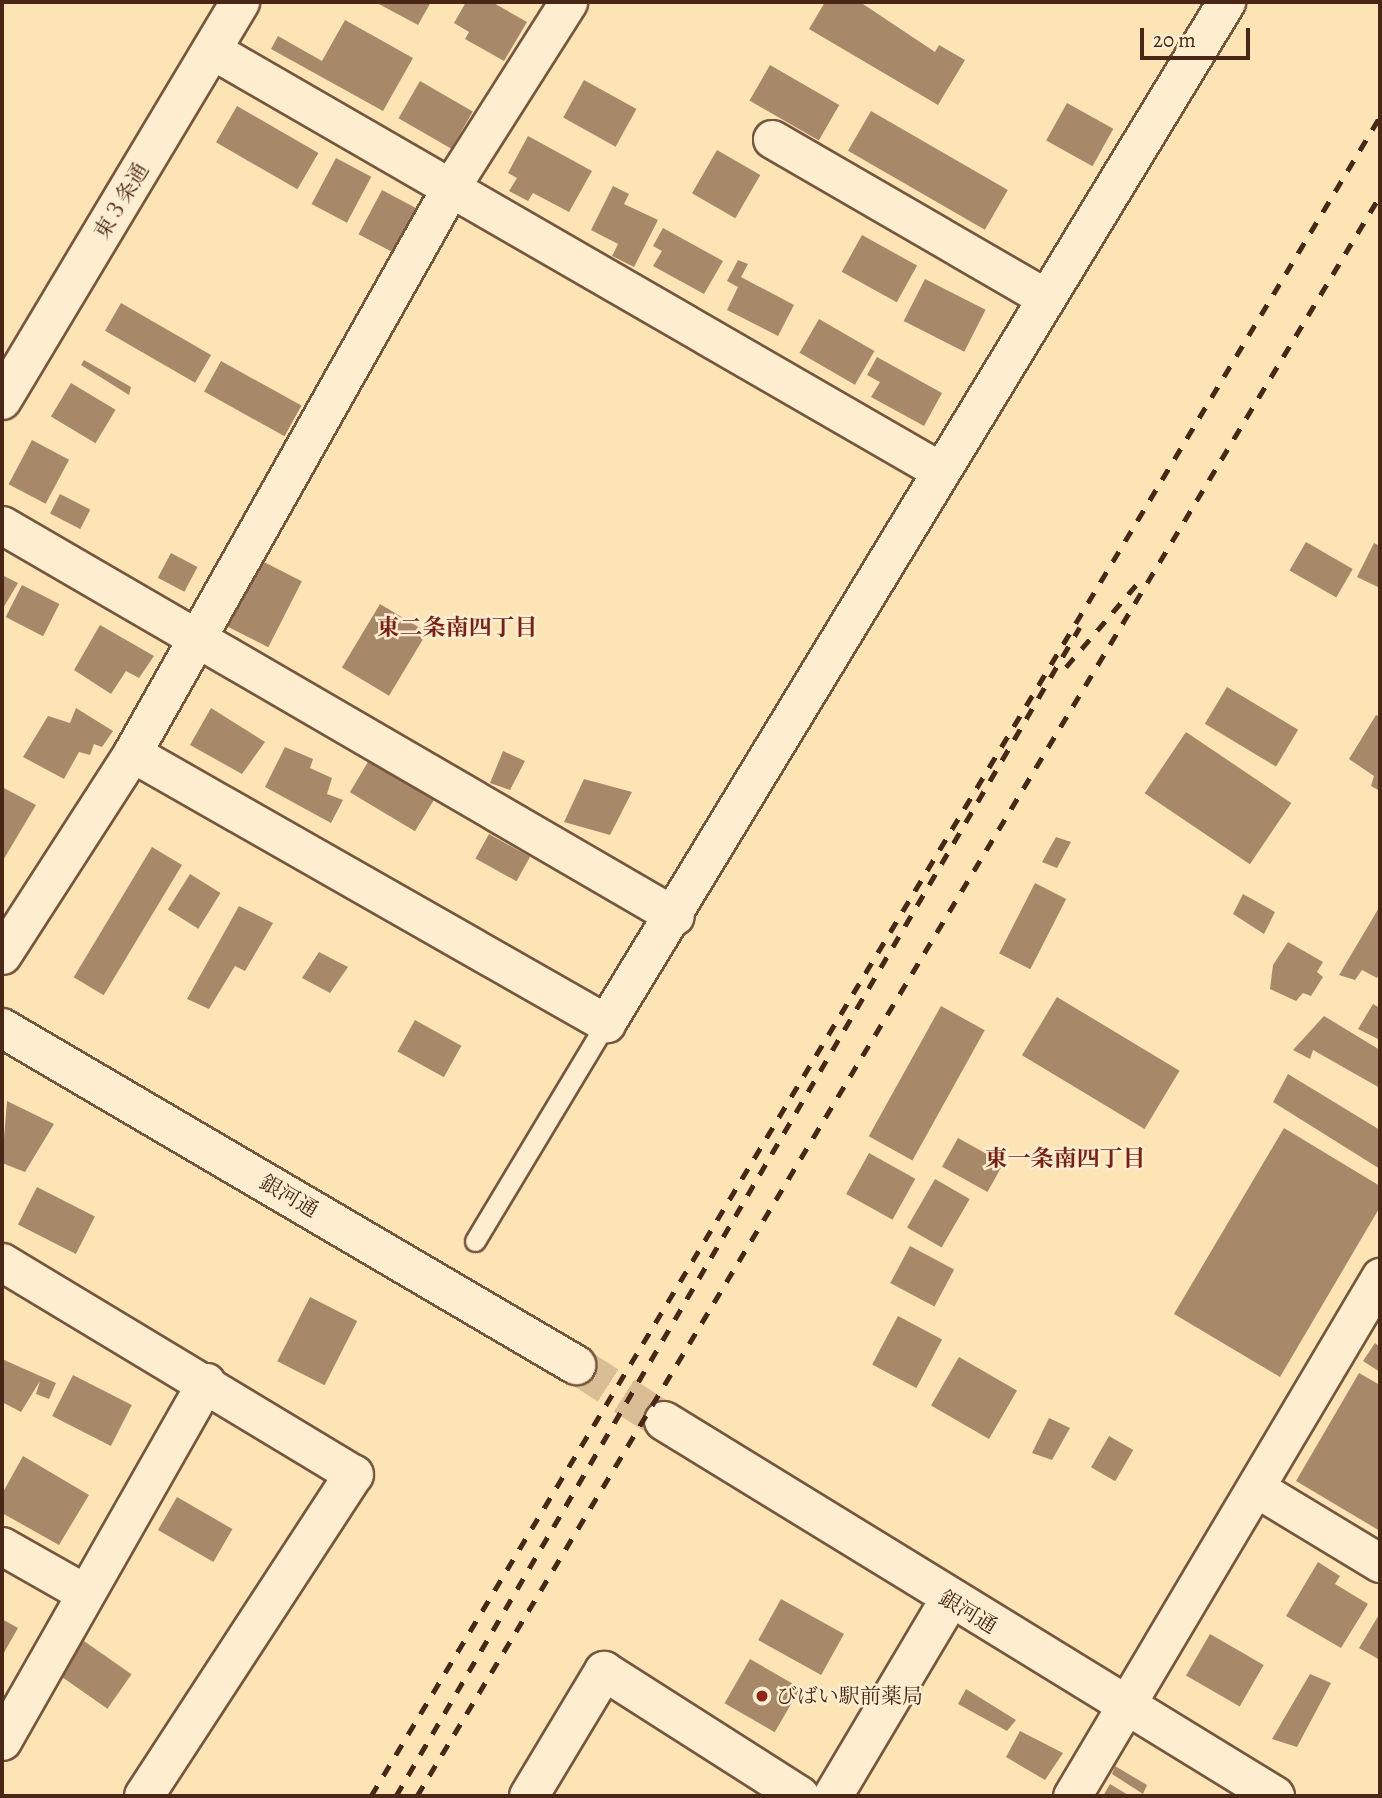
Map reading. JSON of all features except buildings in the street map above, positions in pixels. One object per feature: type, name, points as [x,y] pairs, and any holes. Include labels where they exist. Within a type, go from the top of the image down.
[{"type":"street","name":"東３条通","points":[[2,400],[240,2]]},
{"type":"street","points":[[2,955],[132,753],[194,635],[452,185],[568,2]]},
{"type":"street","points":[[132,753],[606,1023],[675,916],[939,470],[1226,2]]},
{"type":"street","points":[[212,50],[452,185],[939,470]]},
{"type":"street","points":[[772,139],[1045,297]]},
{"type":"street","points":[[2,525],[675,916]]},
{"type":"street","name":"銀河通","points":[[2,1028],[576,1365]]},
{"type":"street","points":[[2,1262],[206,1382],[354,1475],[144,1796]]},
{"type":"street","points":[[1072,1796],[1380,1277]]},
{"type":"street","points":[[2,1741],[83,1592],[206,1382]]},
{"type":"street","name":"銀河通","points":[[664,1421],[949,1601],[1275,1796]]},
{"type":"street","points":[[1256,1488],[1380,1563]]},
{"type":"street","points":[[2,1546],[83,1592]]},
{"type":"street","points":[[833,1796],[949,1601]]},
{"type":"street","points":[[529,1796],[604,1671],[800,1796]]},
{"type":"lane","points":[[475,1241],[606,1023]]},
{"type":"tunnel","points":[[576,1365],[664,1421]]},
{"type":"railway","points":[[371,1796],[1380,117]]},
{"type":"railway","points":[[417,1796],[1380,196]]},
{"type":"railway","points":[[1066,667],[1136,585]]},
{"type":"railway","points":[[396,1796],[1080,627]]},
{"type":"place","name":"びばい駅前薬局","points":[[762,1696]]},
{"type":"district","name":"東二条南四丁目","points":[[457,628]]},
{"type":"district","name":"東一条南四丁目","points":[[1065,1159]]}]
